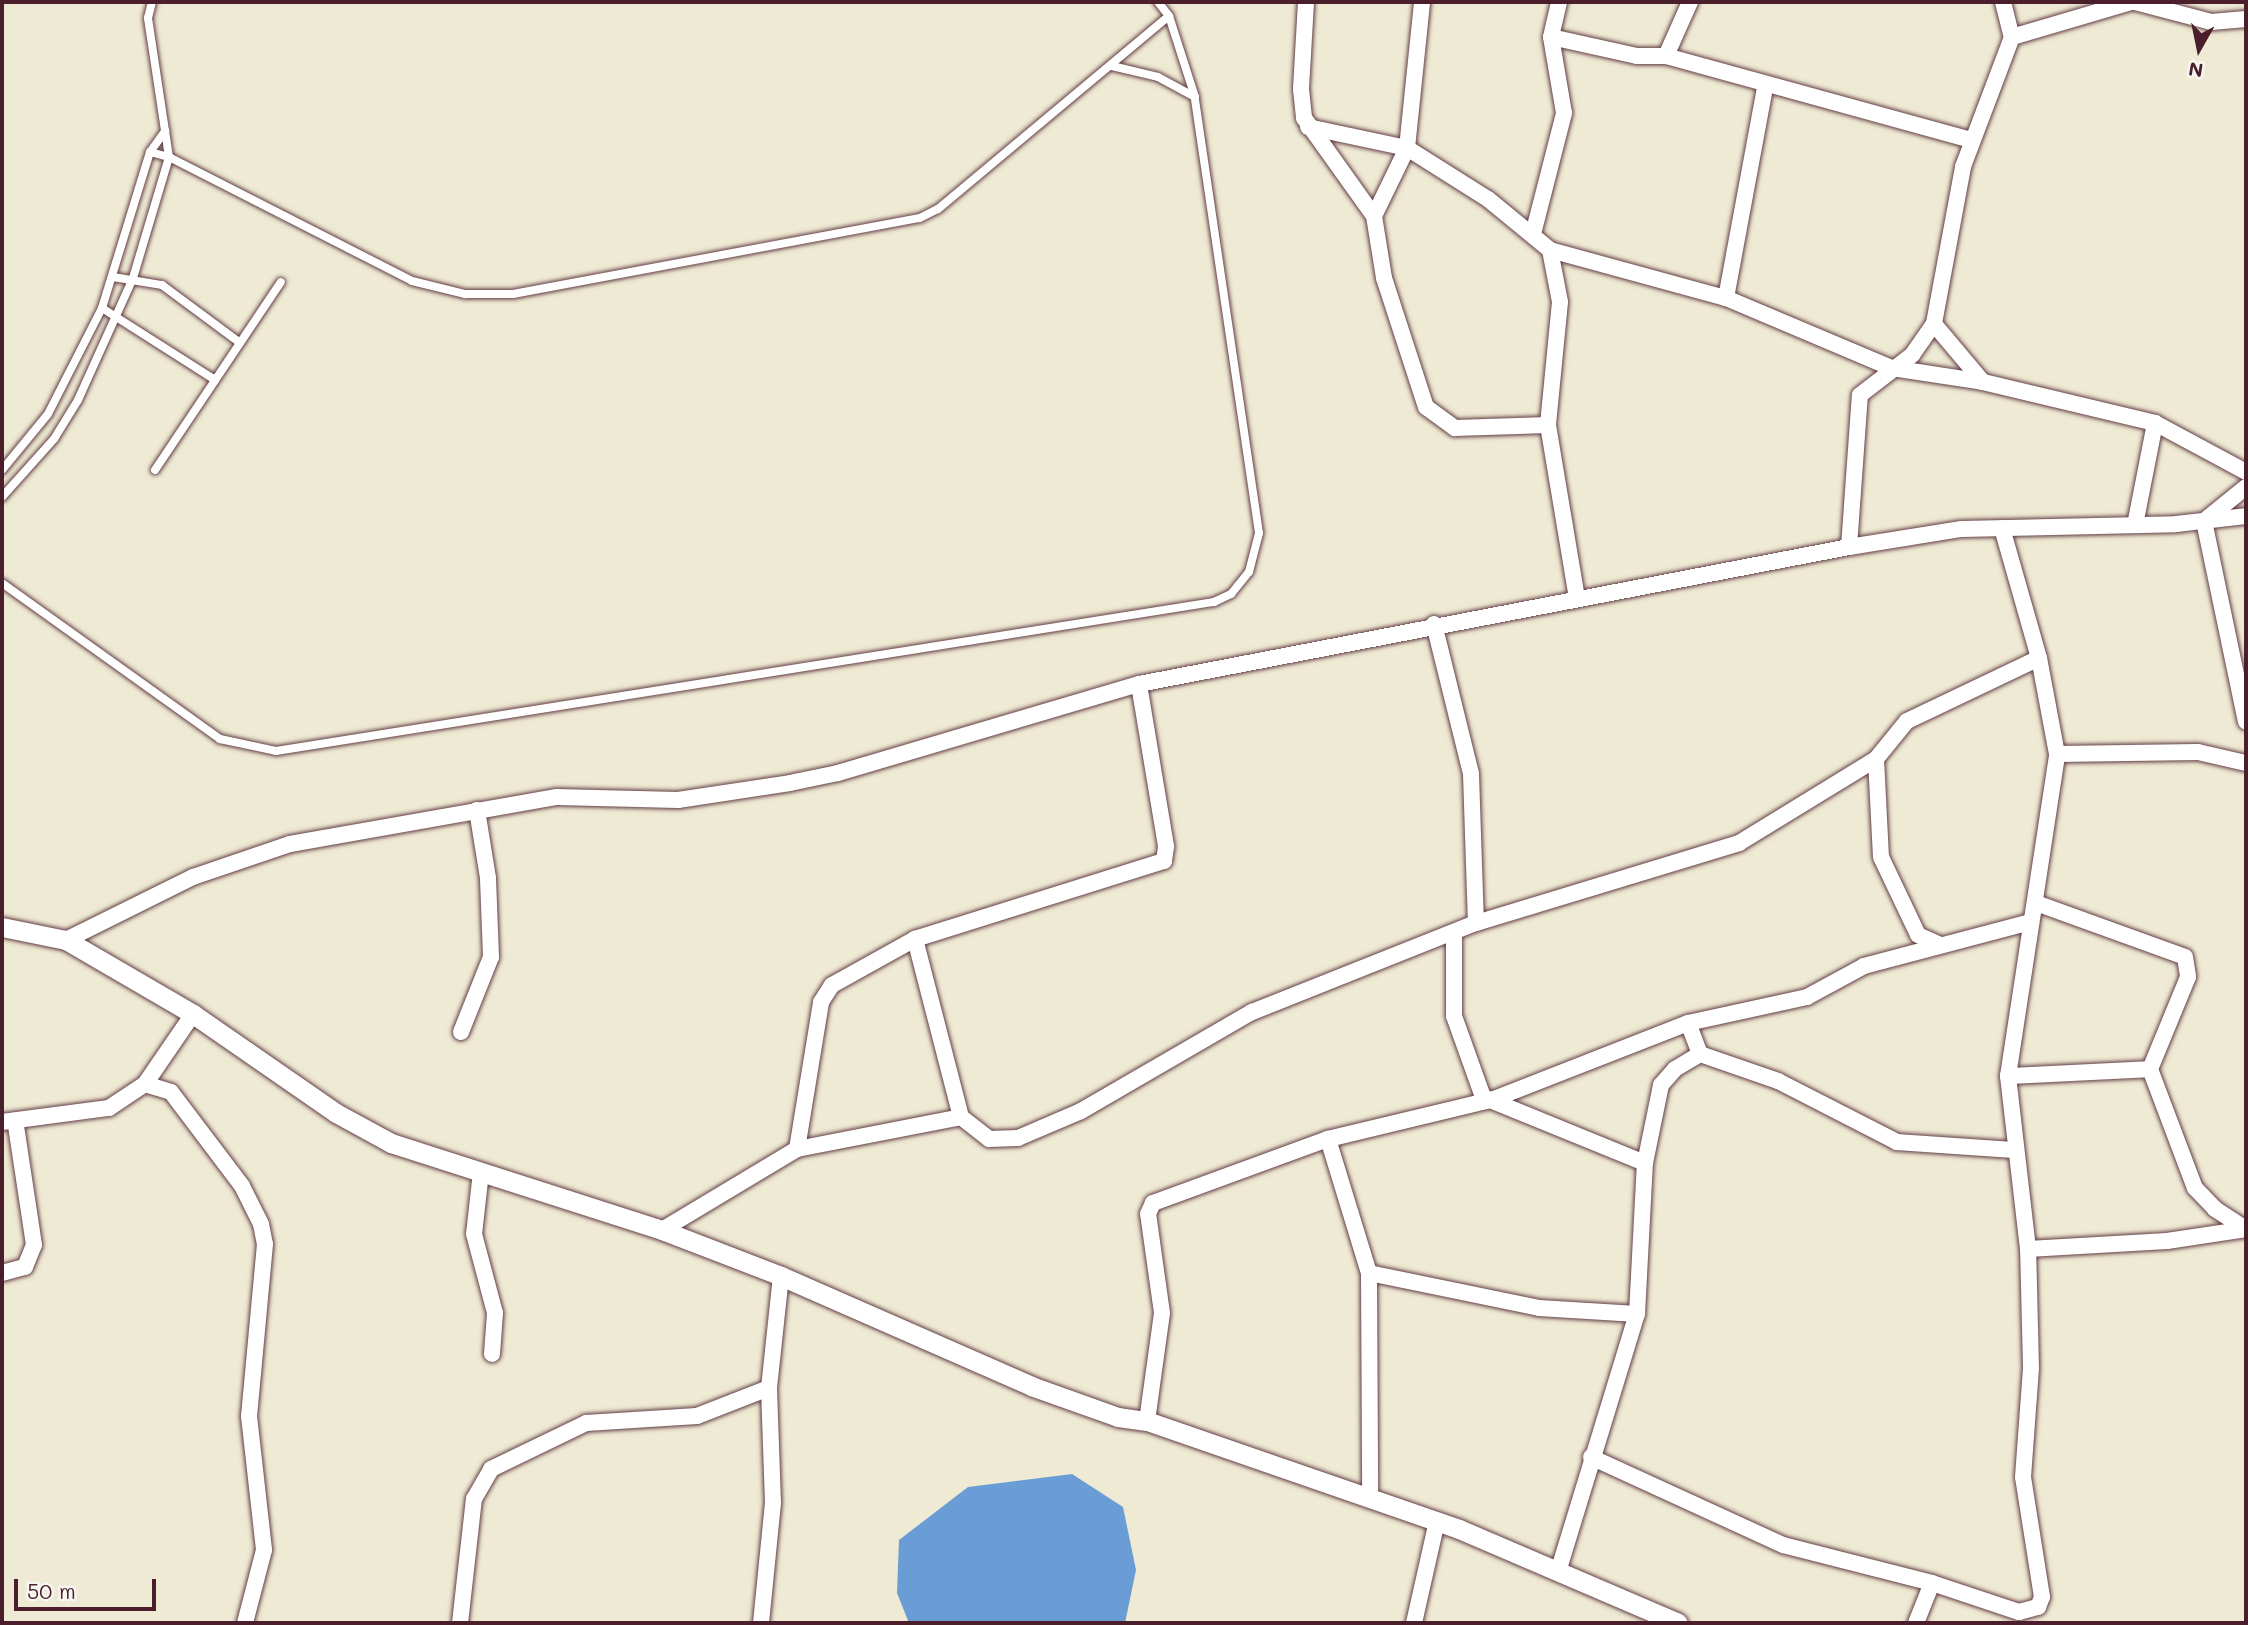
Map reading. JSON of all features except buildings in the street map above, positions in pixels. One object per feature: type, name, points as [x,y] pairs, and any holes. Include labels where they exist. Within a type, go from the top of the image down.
[{"type":"street","points":[[1306,2],[1301,89],[1308,127],[1374,216],[1384,278],[1426,407],[1455,428],[1548,425]]},
{"type":"street","points":[[1374,216],[1407,148],[1422,2]]},
{"type":"street","points":[[1533,234],[1564,113],[1551,37],[1559,2]]},
{"type":"street","points":[[1666,56],[1690,2]]},
{"type":"street","points":[[1849,547],[1860,395],[1912,355],[1934,324],[1972,140],[2012,37],[2003,2]]},
{"type":"street","points":[[2012,37],[2133,2],[2211,22],[2246,19]]},
{"type":"street","points":[[1551,37],[1637,55],[1666,56],[1765,87],[1972,140]]},
{"type":"street","points":[[1726,298],[1765,87]]},
{"type":"street","points":[[1308,127],[1407,148],[1488,199],[1550,250],[1726,298],[1892,368],[1983,382],[2155,423],[2246,472]]},
{"type":"street","points":[[1550,250],[1560,302],[1548,425],[1577,599]]},
{"type":"street","points":[[1934,324],[1983,382]]},
{"type":"street","points":[[2135,525],[2155,423]]},
{"type":"street","points":[[2204,521],[2246,487]]},
{"type":"street","points":[[66,940],[193,877],[258,852],[557,797],[678,800],[790,783],[838,773],[1139,684],[1434,624],[1849,547],[1962,530],[2135,525],[2246,516]]},
{"type":"street","points":[[2204,521],[2246,722]]},
{"type":"street","points":[[1591,1457],[1783,1545],[1933,1583],[2019,1612],[2038,1607],[2042,1597],[2023,1477],[2031,1368],[2028,1249],[2013,1150],[2008,1076],[2030,922],[2036,903],[2038,856],[2057,754],[2039,658],[2002,528]]},
{"type":"street","points":[[1434,624],[1471,774],[1476,923]]},
{"type":"street","points":[[915,939],[961,1117],[989,1139],[1018,1138],[1080,1111],[1252,1012],[1454,935],[1476,923],[1739,843],[1876,759],[1908,722],[2039,658]]},
{"type":"street","points":[[797,1149],[824,994],[915,939],[1164,861],[1166,846],[1139,684]]},
{"type":"street","points":[[2057,754],[2198,752],[2246,763]]},
{"type":"street","points":[[1876,759],[1881,857],[1918,935],[1940,945]]},
{"type":"street","points":[[461,1032],[491,957],[488,878],[477,810]]},
{"type":"street","points":[[2036,903],[2185,957],[2188,977],[2150,1069],[2195,1188],[2215,1209],[2246,1229]]},
{"type":"street","points":[[1147,1421],[1162,1313],[1149,1209],[1164,1197],[1328,1139],[1494,1098],[1688,1023],[1807,997],[1864,966],[2030,922]]},
{"type":"street","points":[[2,927],[66,940],[194,1014],[370,1133],[662,1230],[781,1276],[1031,1386],[1118,1417],[1147,1421],[1437,1521],[1558,1572],[1649,1617],[1678,1623]]},
{"type":"street","points":[[1454,935],[1454,1016],[1483,1097],[1494,1098],[1522,1116],[1645,1163]]},
{"type":"street","points":[[2,1273],[25,1267],[34,1245],[8,1121],[109,1108],[145,1084],[194,1014]]},
{"type":"street","points":[[1688,1023],[1700,1054]]},
{"type":"street","points":[[1558,1572],[1591,1457],[1637,1314],[1645,1163],[1661,1085],[1675,1069],[1700,1054],[1778,1080],[1897,1142],[2013,1150]]},
{"type":"street","points":[[2008,1076],[2150,1069]]},
{"type":"street","points":[[145,1084],[171,1091],[242,1186],[261,1224],[265,1244],[249,1416],[264,1550],[245,1623]]},
{"type":"street","points":[[662,1230],[797,1149],[961,1117]]},
{"type":"street","points":[[1328,1139],[1369,1273],[1370,1497]]},
{"type":"street","points":[[481,1172],[474,1234],[495,1314],[492,1354]]},
{"type":"street","points":[[2028,1249],[2167,1241],[2246,1229]]},
{"type":"street","points":[[1369,1273],[1515,1304],[1637,1314]]},
{"type":"street","points":[[761,1623],[773,1503],[769,1388],[781,1276]]},
{"type":"street","points":[[460,1623],[474,1499],[491,1469],[586,1423],[697,1416],[769,1388]]},
{"type":"street","points":[[1414,1623],[1437,1521]]},
{"type":"street","points":[[1916,1623],[1933,1583]]},
{"type":"lane","points":[[2,497],[54,439],[119,316],[133,278],[169,157],[148,18],[152,2]]},
{"type":"lane","points":[[2,583],[220,740],[276,751],[1214,602],[1231,594],[1249,572],[1259,533],[1195,97],[1169,16],[1158,2]]},
{"type":"lane","points":[[150,152],[169,157],[400,276],[465,294],[513,294],[920,218],[938,209],[1169,16]]},
{"type":"lane","points":[[1112,66],[1158,78],[1195,97]]},
{"type":"lane","points":[[2,470],[48,414],[102,307],[150,152],[165,131]]},
{"type":"lane","points":[[113,277],[133,278],[162,285],[240,343]]},
{"type":"lane","points":[[155,470],[281,282]]},
{"type":"lane","points":[[102,307],[215,380]]},
{"type":"water","points":[[1072,1474],[1123,1507],[1136,1570],[1125,1623],[909,1623],[897,1593],[899,1540],[968,1487]]}]
